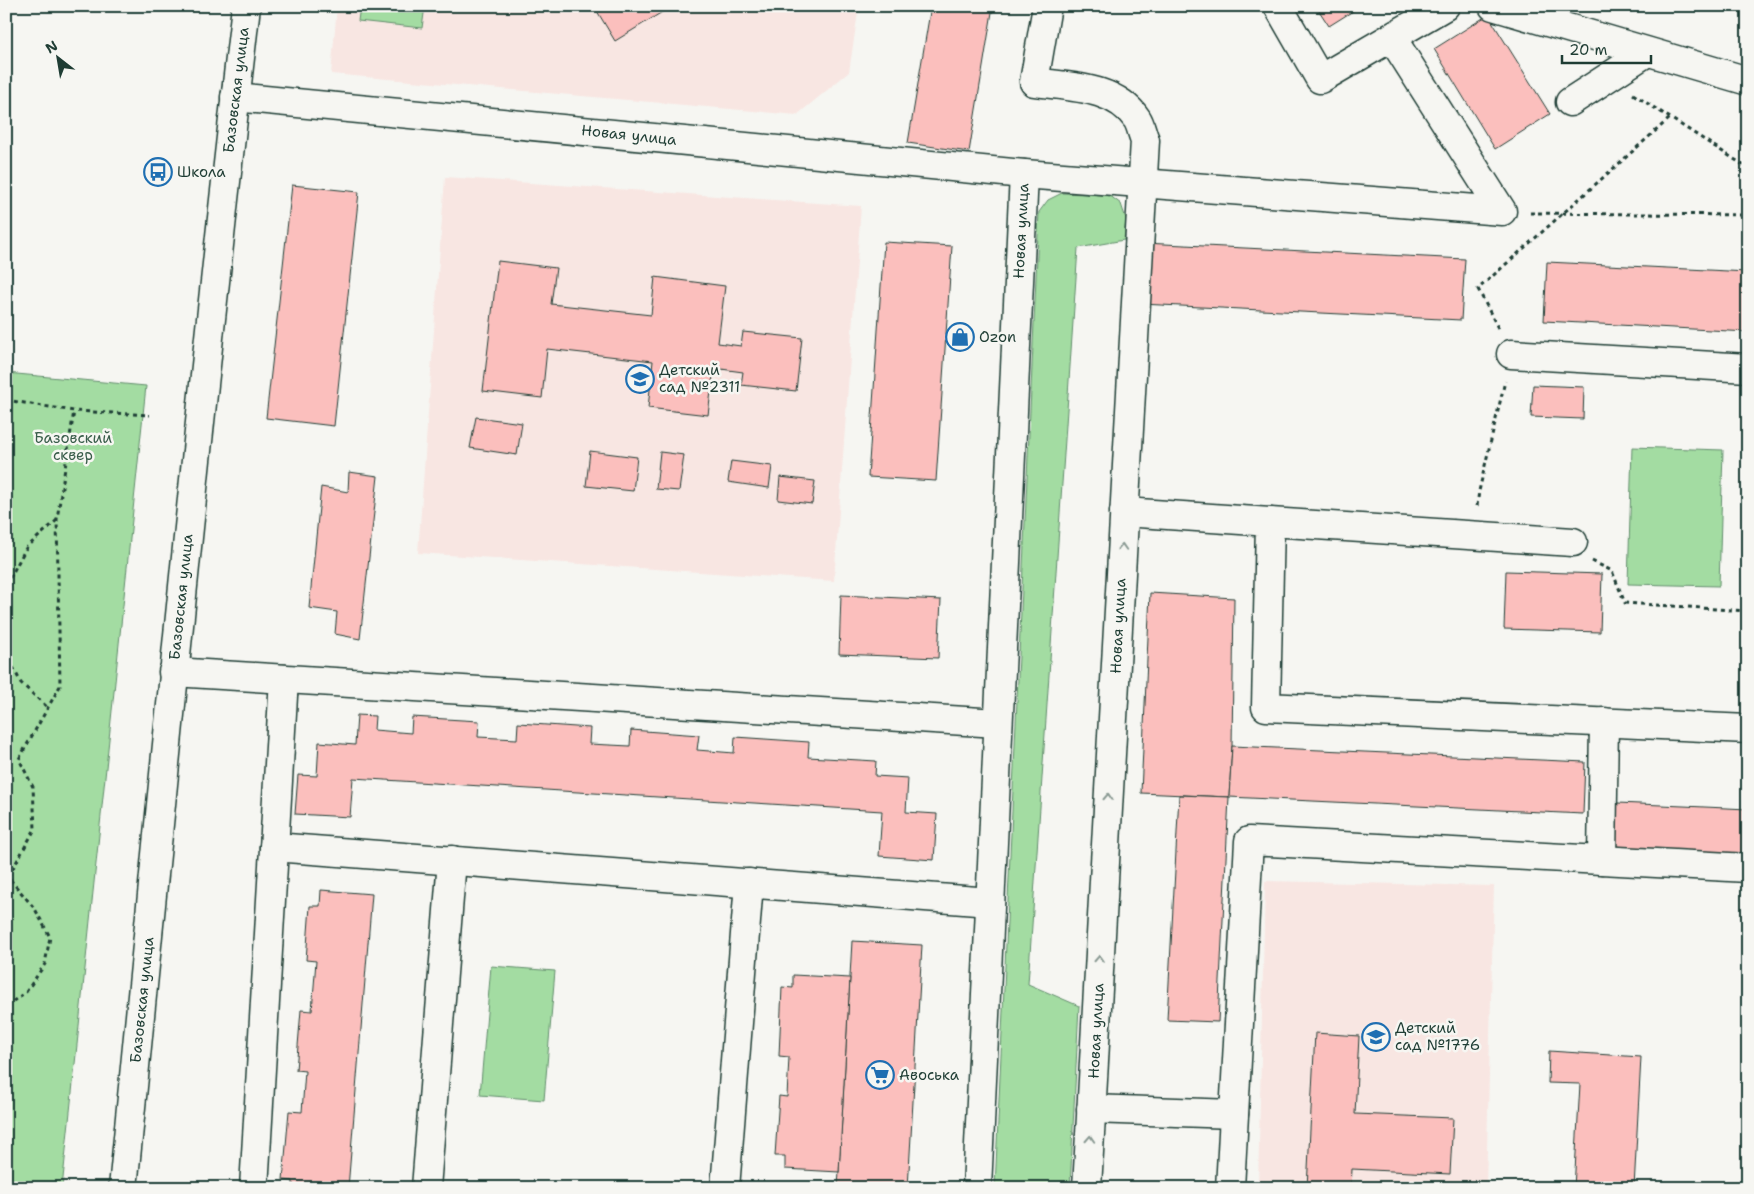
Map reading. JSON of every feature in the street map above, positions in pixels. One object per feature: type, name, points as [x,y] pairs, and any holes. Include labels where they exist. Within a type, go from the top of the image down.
[{"type":"street","name":"Базовская улица","points":[[123,1188],[173,672],[226,168],[246,6]]},
{"type":"street","points":[[1047,6],[1034,82],[1095,91],[1120,101],[1137,119],[1145,140],[1142,183],[1502,211]]},
{"type":"street","points":[[1278,6],[1320,80],[1445,6]]},
{"type":"street","points":[[1493,6],[1748,81]]},
{"type":"street","points":[[1392,38],[1502,211]]},
{"type":"street","points":[[1570,102],[1647,52]]},
{"type":"street","name":"Новая улица","points":[[235,97],[1024,174],[1142,183],[1087,1188]]},
{"type":"street","name":"Новая улица","points":[[977,1188],[1024,174]]},
{"type":"street","points":[[1511,354],[1748,368]]},
{"type":"street","points":[[1124,512],[1573,542]]},
{"type":"street","points":[[1270,522],[1266,707],[1748,729]]},
{"type":"street","points":[[173,672],[998,723]]},
{"type":"street","points":[[254,1188],[284,679]]},
{"type":"street","points":[[1602,860],[1604,722]]},
{"type":"street","points":[[1230,1188],[1249,841],[1748,868]]},
{"type":"street","points":[[274,847],[990,902]]},
{"type":"street","points":[[426,1188],[452,860]]},
{"type":"street","points":[[724,1188],[749,883]]},
{"type":"street","points":[[1091,1109],[1234,1114]]},
{"type":"path","points":[[1607,78],[1748,168]]},
{"type":"path","points":[[1474,534],[1479,491],[1511,354],[1478,289],[1670,118]]},
{"type":"path","points":[[1502,211],[1563,214],[1748,215]]},
{"type":"path","points":[[6,400],[74,411],[150,416]]},
{"type":"path","points":[[6,1006],[26,992],[45,964],[50,937],[35,909],[7,877],[35,828],[33,787],[19,759],[60,686],[57,519],[74,411]]},
{"type":"path","points":[[6,585],[26,548],[57,519]]},
{"type":"path","points":[[1573,542],[1593,561],[1612,571],[1625,603],[1748,611]]},
{"type":"path","points":[[6,653],[21,683],[48,708]]},
{"type":"shaded area","points":[[337,6],[859,6],[849,72],[797,115],[331,74]]},
{"type":"shaded area","name":"Детский сад №2311","points":[[445,177],[861,206],[834,581],[418,553]]},
{"type":"shaded area","name":"Детский сад №1776","points":[[1265,881],[1494,886],[1486,1188],[1258,1188]]},
{"type":"green space","points":[[360,6],[425,6],[422,28],[358,21]]},
{"type":"green space","points":[[1062,193],[1109,195],[1121,204],[1126,219],[1124,240],[1078,248],[1028,984],[1079,1006],[1070,1188],[995,1188],[1039,212],[1048,200]]},
{"type":"green space","name":"Базовский сквер","points":[[6,373],[146,386],[62,1188],[6,1188]]},
{"type":"green space","points":[[1632,447],[1723,450],[1719,586],[1628,584]]},
{"type":"green space","points":[[491,966],[555,971],[544,1100],[480,1095]]},
{"type":"building","points":[[594,6],[672,6],[615,41]]},
{"type":"building","points":[[931,6],[993,6],[969,152],[908,143]]},
{"type":"building","points":[[1316,6],[1361,6],[1329,26]]},
{"type":"building","points":[[1488,15],[1550,114],[1495,149],[1434,49]]},
{"type":"building","points":[[292,185],[359,192],[334,426],[266,418]]},
{"type":"building","points":[[884,242],[952,246],[936,481],[868,477]]},
{"type":"building","points":[[1144,243],[1465,259],[1461,320],[1141,304]]},
{"type":"building","points":[[498,261],[556,268],[551,304],[651,315],[655,277],[725,286],[718,343],[741,346],[743,332],[802,338],[796,391],[741,385],[743,372],[714,368],[708,415],[648,408],[653,361],[547,349],[542,398],[483,391]]},
{"type":"building","points":[[1547,262],[1748,272],[1748,332],[1544,321]]},
{"type":"building","points":[[1533,385],[1584,387],[1583,419],[1531,417]]},
{"type":"building","points":[[476,417],[522,423],[517,455],[470,448]]},
{"type":"building","points":[[590,451],[637,457],[633,491],[586,486]]},
{"type":"building","points":[[660,452],[684,455],[679,491],[656,489]]},
{"type":"building","points":[[731,461],[772,466],[769,488],[728,482]]},
{"type":"building","points":[[349,472],[378,476],[360,639],[335,634],[337,612],[309,608],[321,487],[348,492]]},
{"type":"building","points":[[780,477],[815,481],[812,504],[778,500]]},
{"type":"building","points":[[1506,571],[1602,574],[1600,632],[1504,629]]},
{"type":"building","points":[[1150,593],[1234,598],[1232,746],[1229,797],[1141,793]]},
{"type":"building","points":[[841,595],[941,600],[938,658],[839,654]]},
{"type":"building","points":[[357,715],[375,716],[374,730],[411,733],[412,717],[479,721],[478,737],[517,739],[518,723],[590,728],[589,744],[630,746],[631,730],[699,735],[697,750],[734,753],[735,737],[809,742],[808,757],[876,761],[875,776],[908,778],[906,812],[937,814],[934,860],[879,856],[882,811],[353,778],[350,817],[295,814],[298,775],[317,776],[319,742],[355,745]]},
{"type":"building","points":[[1232,746],[1585,762],[1583,814],[1229,797]]},
{"type":"building","points":[[1179,795],[1229,797],[1218,1022],[1167,1020]]},
{"type":"building","points":[[1596,802],[1748,809],[1748,861],[1594,854]]},
{"type":"building","points":[[321,890],[372,894],[348,1188],[293,1188],[293,1181],[283,1180],[289,1111],[302,1112],[305,1071],[296,1070],[301,1010],[312,1011],[316,961],[306,960],[310,906],[320,906]]},
{"type":"building","name":"Авоська","points":[[852,941],[922,945],[908,1188],[838,1188]]},
{"type":"building","points":[[793,975],[850,978],[839,1172],[785,1169],[785,1156],[775,1156],[779,1096],[787,1097],[789,1057],[779,1056],[782,987],[793,988]]},
{"type":"building","points":[[1315,1033],[1359,1036],[1355,1114],[1453,1118],[1450,1174],[1352,1169],[1351,1188],[1307,1188]]},
{"type":"building","points":[[1549,1051],[1641,1057],[1634,1188],[1574,1188],[1580,1084],[1548,1083]]},
{"type":"place","name":"Школа","points":[[158,172]]},
{"type":"place","name":"Ozon","points":[[960,337]]},
{"type":"place","name":"Детский сад №2311","points":[[640,379]]},
{"type":"place","name":"Детский сад №1776","points":[[1376,1037]]},
{"type":"place","name":"Авоська","points":[[880,1075]]}]
